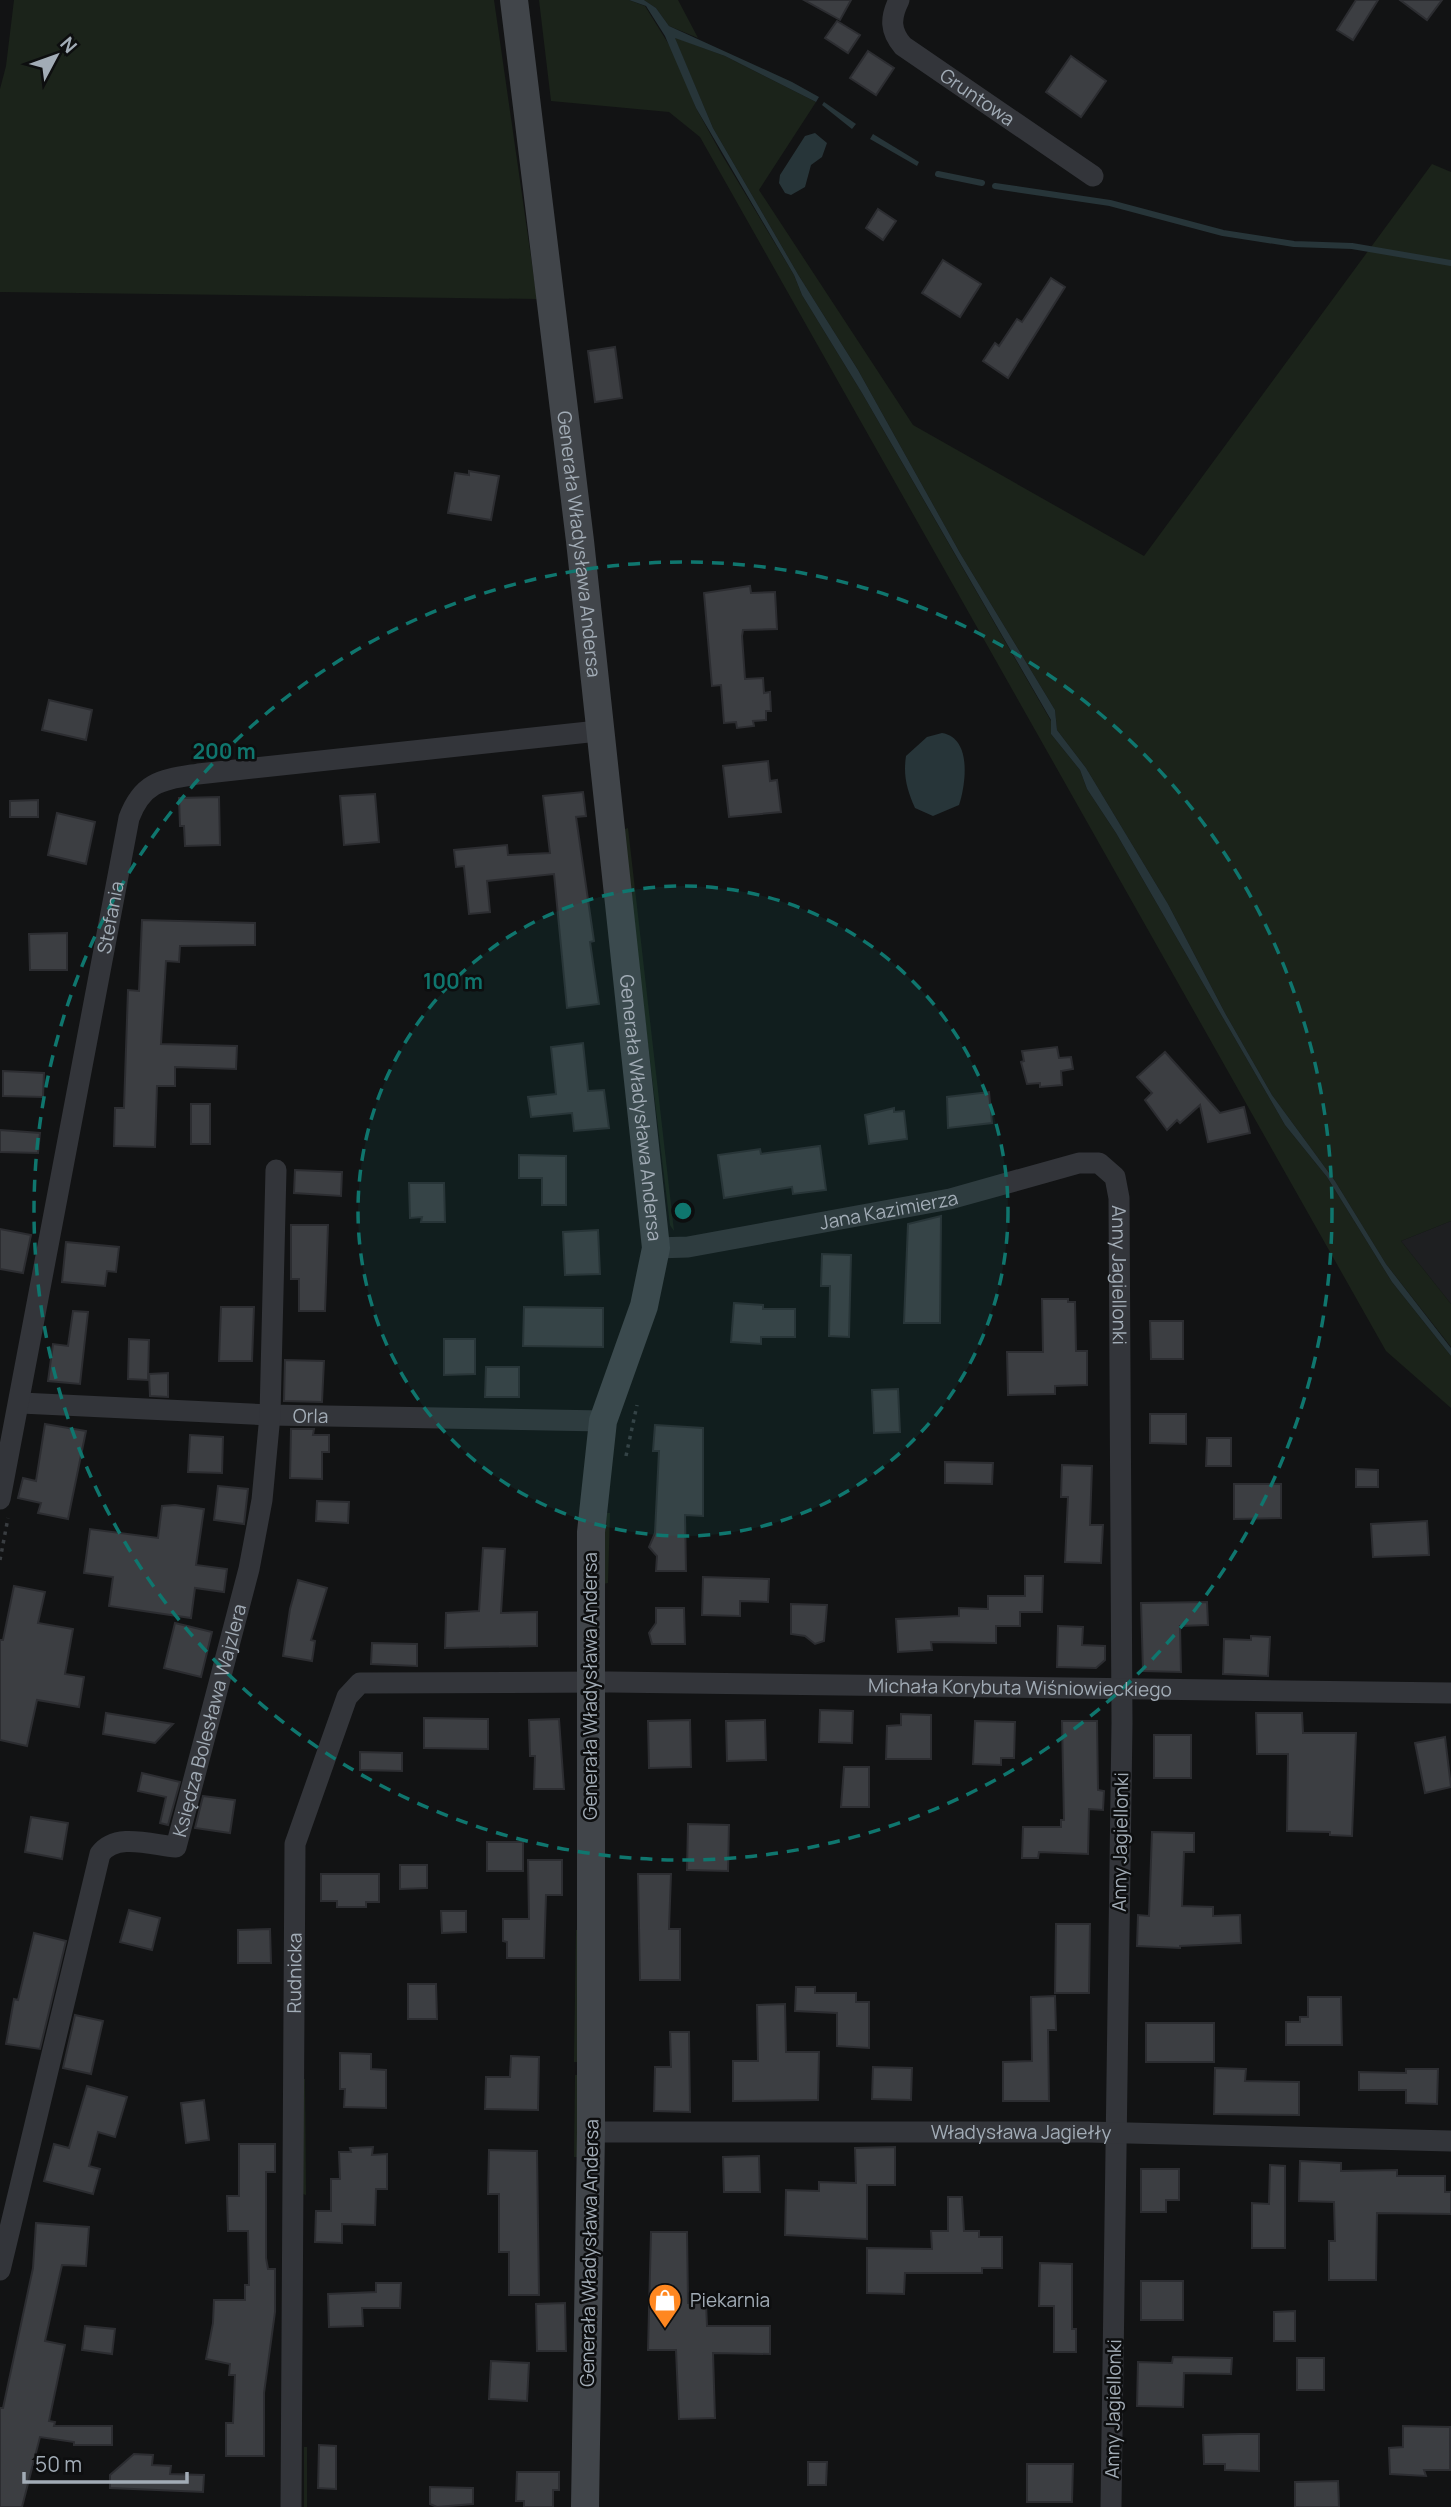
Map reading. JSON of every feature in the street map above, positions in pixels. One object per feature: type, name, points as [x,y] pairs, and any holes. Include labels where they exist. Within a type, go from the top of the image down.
[{"type":"street","name":"Generała Władysława Andersa","points":[[514,0],[580,541],[598,731],[656,1248],[644,1306],[603,1421],[591,1532],[591,2132],[586,2507]]},
{"type":"street","name":"Gruntowa","points":[[899,0],[892,20],[893,34],[903,46],[1093,176]]},
{"type":"street","name":"Stefania","points":[[0,1499],[129,818],[146,789],[155,783],[198,774],[598,731]]},
{"type":"street","name":"Jana Kazimierza","points":[[656,1248],[688,1247],[950,1199],[1079,1163],[1099,1163],[1115,1177]]},
{"type":"street","name":"Księdza Bolesława Wajzlera","points":[[0,2270],[100,1854],[114,1843],[124,1841],[176,1847],[255,1544],[270,1415],[275,1170]]},
{"type":"street","name":"Anny Jagiellonki","points":[[1111,2507],[1118,2133],[1121,1687],[1119,1198],[1115,1177]]},
{"type":"street","name":"Orla","points":[[20,1403],[270,1415],[603,1421]]},
{"type":"street","name":"Rudnicka","points":[[291,2507],[295,1844],[347,1696],[360,1683],[370,1682],[589,1682]]},
{"type":"street","name":"Michała Korybuta Wiśniowieckiego","points":[[589,1682],[1451,1693]]},
{"type":"street","name":"Władysława Jagiełły","points":[[591,2132],[1118,2133],[1451,2141]]},
{"type":"path","points":[[625,1460],[639,1394]]},
{"type":"shaded area","points":[[14,0],[494,0],[537,299],[0,292],[0,89],[6,66]]},
{"type":"shaded area","points":[[539,0],[629,0],[645,6],[676,56],[696,108],[722,155],[1051,721],[1051,734],[1080,770],[1087,789],[1116,833],[1285,1125],[1327,1177],[1392,1282],[1451,1356],[1451,1408],[1386,1351],[700,137],[669,112],[551,101]]},
{"type":"shaded area","points":[[629,0],[644,0],[656,8],[669,26],[819,97],[816,102],[725,56],[675,38],[713,128],[799,276],[858,370],[960,553],[1055,710],[1057,730],[1086,768],[1168,904],[1272,1095],[1335,1181],[1386,1264],[1451,1348],[1451,1356],[1392,1282],[1327,1177],[1285,1125],[1116,833],[1087,789],[1080,770],[1051,734],[1051,720],[862,393],[802,295],[794,275],[696,108],[665,36],[646,6]]},
{"type":"shaded area","points":[[644,0],[678,0],[698,38],[669,26],[656,8]]},
{"type":"shaded area","points":[[674,37],[725,56],[816,102],[759,190],[913,425],[1144,556],[1432,164],[1451,172],[1451,1221],[1401,1241],[1451,1304],[1451,1347],[1386,1264],[1335,1181],[1272,1095],[1168,904],[1086,768],[1057,730],[1055,710],[960,553],[858,370],[799,276],[713,128]]},
{"type":"shaded area","points":[[824,102],[856,124],[852,129],[822,105]]},
{"type":"shaded area","points":[[815,133],[827,143],[822,157],[811,165],[805,187],[791,195],[785,193],[779,183],[780,175],[805,136]]},
{"type":"shaded area","points":[[873,134],[919,162],[917,166],[870,139]]},
{"type":"shaded area","points":[[942,733],[952,737],[962,752],[964,786],[959,805],[933,816],[915,808],[906,783],[905,763],[906,756],[927,737]]},
{"type":"shaded area","points":[[628,828],[674,1231],[670,1225],[622,830]]},
{"type":"shaded area","points":[[1451,1221],[1451,1304],[1401,1241]]},
{"type":"shaded area","points":[[605,1513],[610,1513],[608,1583],[603,1584]]},
{"type":"shaded area","points":[[576,1930],[580,1930],[578,2062],[574,2062]]},
{"type":"shaded area","points":[[575,2075],[579,2075],[577,2157],[574,2157]]},
{"type":"shaded area","points":[[305,2079],[306,2195],[303,2194]]},
{"type":"shaded area","points":[[304,2447],[307,2447],[307,2507],[304,2507]]},
{"type":"building","points":[[804,0],[851,0],[840,20]]},
{"type":"building","points":[[1356,0],[1378,0],[1353,40],[1337,30]]},
{"type":"building","points":[[1400,0],[1442,0],[1427,20]]},
{"type":"building","points":[[837,21],[860,35],[848,53],[825,38]]},
{"type":"building","points":[[868,51],[894,68],[876,95],[850,78]]},
{"type":"building","points":[[1071,56],[1106,81],[1081,117],[1046,92]]},
{"type":"building","points":[[878,209],[896,221],[883,240],[866,228]]},
{"type":"building","points":[[943,260],[981,284],[960,317],[922,293]]},
{"type":"building","points":[[1051,278],[1065,287],[1008,378],[983,361],[995,343],[999,346],[1017,319],[1022,322]]},
{"type":"building","points":[[615,347],[622,398],[595,402],[588,351]]},
{"type":"building","points":[[469,471],[499,476],[491,520],[448,513],[455,473],[469,475]]},
{"type":"building","points":[[750,586],[751,593],[775,592],[777,629],[743,630],[742,636],[745,679],[763,678],[764,693],[770,692],[771,711],[766,711],[766,720],[753,721],[754,726],[737,728],[736,722],[724,723],[721,685],[712,686],[704,593]]},
{"type":"building","points":[[49,700],[92,710],[86,740],[42,730]]},
{"type":"building","points":[[768,761],[770,781],[777,780],[781,812],[729,817],[723,766]]},
{"type":"building","points":[[583,792],[586,816],[576,817],[594,941],[590,942],[599,1004],[567,1008],[554,874],[487,881],[490,912],[469,914],[464,866],[456,867],[454,850],[507,845],[508,855],[550,853],[543,796]]},
{"type":"building","points":[[375,794],[379,842],[344,845],[340,796]]},
{"type":"building","points":[[219,797],[220,845],[185,846],[184,826],[180,826],[179,798]]},
{"type":"building","points":[[38,800],[38,817],[10,817],[10,801]]},
{"type":"building","points":[[57,813],[95,822],[86,864],[48,855]]},
{"type":"building","points":[[142,920],[255,923],[255,945],[180,946],[179,962],[166,961],[161,1044],[237,1046],[236,1069],[175,1067],[175,1086],[157,1086],[155,1147],[114,1146],[115,1108],[124,1108],[128,990],[139,991]]},
{"type":"building","points":[[67,933],[67,970],[30,970],[29,934]]},
{"type":"building","points":[[583,1043],[588,1091],[604,1090],[609,1128],[574,1131],[572,1113],[531,1117],[528,1097],[556,1094],[551,1047]]},
{"type":"building","points":[[1057,1047],[1059,1058],[1071,1057],[1073,1069],[1061,1071],[1062,1085],[1040,1087],[1040,1083],[1027,1084],[1021,1062],[1024,1061],[1022,1051]]},
{"type":"building","points":[[1165,1052],[1220,1113],[1244,1107],[1250,1133],[1208,1142],[1200,1105],[1180,1123],[1177,1120],[1167,1130],[1145,1100],[1152,1093],[1137,1077]]},
{"type":"building","points":[[3,1071],[44,1073],[43,1097],[3,1096]]},
{"type":"building","points":[[989,1092],[992,1123],[948,1128],[947,1097]]},
{"type":"building","points":[[191,1104],[210,1104],[210,1144],[191,1144]]},
{"type":"building","points":[[894,1108],[894,1112],[904,1111],[907,1139],[869,1144],[865,1115]]},
{"type":"building","points":[[0,1130],[40,1133],[38,1153],[0,1152]]},
{"type":"building","points":[[820,1146],[826,1190],[793,1194],[792,1187],[724,1198],[718,1155],[760,1149],[761,1154]]},
{"type":"building","points":[[519,1155],[566,1156],[566,1205],[542,1205],[542,1178],[519,1178]]},
{"type":"building","points":[[295,1170],[342,1172],[341,1196],[294,1193]]},
{"type":"building","points":[[409,1183],[444,1183],[445,1222],[421,1222],[422,1217],[410,1218]]},
{"type":"building","points":[[941,1216],[940,1323],[904,1323],[908,1224]]},
{"type":"building","points":[[291,1225],[328,1225],[325,1311],[299,1311],[299,1279],[291,1279]]},
{"type":"building","points":[[0,1229],[31,1235],[23,1273],[0,1269]]},
{"type":"building","points":[[598,1230],[600,1274],[565,1275],[563,1232]]},
{"type":"building","points":[[66,1242],[119,1247],[116,1272],[107,1271],[105,1286],[62,1282]]},
{"type":"building","points":[[822,1254],[851,1255],[849,1337],[829,1336],[830,1286],[821,1286]]},
{"type":"building","points":[[1042,1299],[1068,1299],[1068,1302],[1075,1302],[1076,1351],[1087,1351],[1087,1385],[1055,1386],[1055,1394],[1008,1395],[1007,1352],[1043,1352]]},
{"type":"building","points":[[734,1303],[763,1305],[763,1309],[795,1309],[795,1337],[761,1337],[761,1344],[731,1342]]},
{"type":"building","points":[[221,1307],[254,1307],[252,1361],[219,1361]]},
{"type":"building","points":[[524,1307],[603,1308],[603,1347],[523,1346]]},
{"type":"building","points":[[73,1311],[88,1312],[80,1384],[48,1381],[53,1344],[68,1346]]},
{"type":"building","points":[[1150,1321],[1183,1321],[1183,1359],[1151,1359]]},
{"type":"building","points":[[129,1339],[149,1340],[148,1380],[128,1379]]},
{"type":"building","points":[[444,1339],[475,1339],[475,1374],[444,1375]]},
{"type":"building","points":[[285,1360],[324,1361],[322,1402],[284,1401]]},
{"type":"building","points":[[486,1367],[519,1367],[519,1397],[485,1397]]},
{"type":"building","points":[[168,1373],[168,1397],[150,1396],[149,1374]]},
{"type":"building","points":[[898,1389],[900,1432],[874,1433],[872,1390]]},
{"type":"building","points":[[1150,1414],[1186,1414],[1186,1444],[1150,1443]]},
{"type":"building","points":[[45,1424],[86,1431],[68,1519],[38,1513],[41,1503],[18,1498],[23,1478],[36,1481]]},
{"type":"building","points":[[655,1425],[703,1428],[703,1516],[685,1515],[686,1571],[656,1571],[657,1556],[649,1547],[655,1533],[659,1451],[653,1451]]},
{"type":"building","points":[[291,1429],[314,1429],[313,1435],[329,1435],[329,1452],[322,1452],[322,1479],[290,1478]]},
{"type":"building","points":[[190,1435],[223,1437],[222,1473],[188,1472]]},
{"type":"building","points":[[1207,1438],[1231,1438],[1231,1466],[1206,1466]]},
{"type":"building","points":[[945,1462],[993,1463],[992,1484],[945,1483]]},
{"type":"building","points":[[1062,1465],[1092,1466],[1090,1525],[1103,1525],[1101,1563],[1065,1562],[1068,1497],[1061,1497]]},
{"type":"building","points":[[1356,1469],[1378,1470],[1378,1487],[1356,1487]]},
{"type":"building","points":[[1234,1484],[1281,1484],[1281,1518],[1234,1519]]},
{"type":"building","points":[[218,1486],[248,1489],[244,1524],[214,1520]]},
{"type":"building","points":[[317,1501],[349,1502],[348,1523],[316,1521]]},
{"type":"building","points":[[162,1506],[204,1509],[196,1565],[227,1569],[224,1592],[195,1588],[191,1618],[109,1606],[113,1577],[84,1573],[90,1529],[158,1538]]},
{"type":"building","points":[[1427,1521],[1429,1555],[1373,1557],[1371,1524]]},
{"type":"building","points":[[483,1548],[505,1549],[501,1613],[537,1612],[537,1646],[445,1648],[446,1613],[479,1611]]},
{"type":"building","points":[[1025,1576],[1043,1576],[1042,1612],[1020,1612],[1020,1626],[996,1626],[996,1643],[931,1642],[932,1650],[898,1652],[896,1619],[959,1616],[959,1608],[988,1609],[988,1596],[1025,1596]]},
{"type":"building","points":[[703,1577],[769,1579],[768,1602],[740,1601],[740,1616],[702,1615]]},
{"type":"building","points":[[298,1580],[327,1588],[311,1640],[315,1641],[312,1661],[283,1656],[290,1609]]},
{"type":"building","points":[[14,1586],[45,1592],[38,1623],[73,1629],[65,1674],[84,1677],[79,1707],[37,1700],[27,1746],[0,1740],[0,1640],[3,1640]]},
{"type":"building","points":[[1207,1602],[1208,1625],[1180,1626],[1181,1672],[1143,1671],[1141,1603]]},
{"type":"building","points":[[791,1604],[827,1605],[824,1641],[815,1644],[805,1636],[791,1634]]},
{"type":"building","points":[[656,1608],[684,1608],[685,1644],[652,1644],[649,1633],[656,1623]]},
{"type":"building","points":[[175,1623],[212,1632],[201,1677],[164,1668]]},
{"type":"building","points":[[1058,1626],[1083,1627],[1082,1645],[1105,1646],[1105,1660],[1096,1668],[1057,1667]]},
{"type":"building","points":[[1251,1636],[1270,1637],[1268,1676],[1223,1674],[1224,1639],[1251,1640]]},
{"type":"building","points":[[372,1643],[417,1644],[417,1666],[371,1664]]},
{"type":"building","points":[[820,1710],[853,1711],[852,1743],[819,1742]]},
{"type":"building","points":[[106,1713],[173,1724],[155,1743],[103,1734]]},
{"type":"building","points":[[1256,1713],[1302,1713],[1303,1733],[1356,1733],[1352,1836],[1330,1835],[1330,1832],[1287,1831],[1288,1754],[1257,1754]]},
{"type":"building","points":[[901,1714],[931,1715],[931,1759],[886,1759],[887,1726],[901,1725]]},
{"type":"building","points":[[424,1718],[488,1719],[488,1749],[424,1748]]},
{"type":"building","points":[[559,1719],[564,1789],[534,1789],[535,1756],[530,1756],[529,1720]]},
{"type":"building","points":[[690,1720],[691,1767],[649,1768],[648,1721]]},
{"type":"building","points":[[765,1720],[766,1760],[727,1761],[726,1721]]},
{"type":"building","points":[[975,1721],[1015,1722],[1014,1758],[1001,1758],[1001,1765],[973,1764]]},
{"type":"building","points":[[1062,1721],[1097,1721],[1098,1790],[1104,1791],[1103,1810],[1089,1809],[1088,1854],[1039,1852],[1038,1858],[1022,1858],[1023,1827],[1061,1827],[1061,1820],[1064,1820]]},
{"type":"building","points":[[1154,1735],[1191,1735],[1191,1778],[1154,1778]]},
{"type":"building","points":[[1445,1737],[1451,1787],[1425,1793],[1415,1743]]},
{"type":"building","points":[[360,1752],[402,1753],[402,1771],[360,1770]]},
{"type":"building","points":[[844,1767],[869,1767],[869,1807],[841,1807]]},
{"type":"building","points":[[142,1773],[180,1782],[168,1825],[160,1823],[166,1797],[138,1791]]},
{"type":"building","points":[[203,1796],[235,1800],[230,1833],[195,1828]]},
{"type":"building","points":[[31,1817],[68,1823],[62,1859],[25,1852]]},
{"type":"building","points":[[688,1824],[729,1825],[728,1871],[687,1870]]},
{"type":"building","points":[[1152,1832],[1194,1833],[1194,1852],[1184,1852],[1182,1906],[1213,1907],[1213,1916],[1240,1915],[1241,1943],[1180,1948],[1137,1946],[1138,1915],[1149,1916]]},
{"type":"building","points":[[487,1842],[523,1842],[523,1871],[487,1871]]},
{"type":"building","points":[[528,1860],[562,1860],[562,1895],[546,1895],[544,1958],[507,1958],[507,1942],[503,1941],[503,1919],[529,1919]]},
{"type":"building","points":[[400,1865],[427,1865],[427,1888],[400,1889]]},
{"type":"building","points":[[321,1874],[379,1874],[379,1902],[366,1902],[366,1907],[337,1907],[337,1901],[321,1901]]},
{"type":"building","points":[[638,1874],[671,1874],[669,1929],[680,1929],[680,1980],[640,1980]]},
{"type":"building","points":[[129,1910],[160,1918],[152,1950],[120,1942]]},
{"type":"building","points":[[441,1911],[466,1911],[466,1932],[442,1933]]},
{"type":"building","points":[[1056,1924],[1090,1924],[1089,1993],[1055,1993]]},
{"type":"building","points":[[270,1929],[271,1963],[238,1963],[238,1930]]},
{"type":"building","points":[[34,1933],[66,1941],[40,2049],[6,2044],[14,1999],[18,2000]]},
{"type":"building","points":[[408,1984],[436,1984],[437,2019],[408,2019]]},
{"type":"building","points":[[796,1987],[815,1987],[815,1993],[856,1993],[856,2002],[869,2002],[869,2048],[837,2046],[837,2013],[795,2011]]},
{"type":"building","points":[[1055,1996],[1056,2030],[1048,2030],[1049,2101],[1003,2101],[1003,2062],[1032,2061],[1031,1997]]},
{"type":"building","points":[[1308,1997],[1341,1997],[1342,2045],[1286,2045],[1286,2022],[1300,2022],[1300,2017],[1308,2017]]},
{"type":"building","points":[[785,2004],[786,2052],[819,2052],[818,2100],[733,2101],[733,2061],[758,2061],[757,2005]]},
{"type":"building","points":[[75,2015],[103,2021],[91,2074],[63,2068]]},
{"type":"building","points":[[1146,2023],[1214,2023],[1214,2062],[1146,2062]]},
{"type":"building","points":[[670,2032],[689,2032],[690,2112],[654,2111],[655,2067],[671,2067]]},
{"type":"building","points":[[340,2053],[371,2054],[371,2069],[386,2070],[386,2108],[344,2107],[345,2089],[340,2089]]},
{"type":"building","points":[[511,2056],[539,2057],[538,2110],[485,2109],[486,2077],[510,2077]]},
{"type":"building","points":[[873,2067],[912,2068],[911,2100],[872,2099]]},
{"type":"building","points":[[1215,2068],[1246,2069],[1245,2081],[1299,2082],[1299,2115],[1214,2114]]},
{"type":"building","points":[[1406,2069],[1438,2069],[1437,2104],[1406,2103],[1406,2090],[1359,2090],[1359,2072],[1406,2073]]},
{"type":"building","points":[[87,2086],[127,2097],[115,2137],[98,2132],[89,2166],[100,2169],[93,2194],[44,2181],[54,2144],[69,2148]]},
{"type":"building","points":[[204,2100],[209,2140],[186,2143],[181,2103]]},
{"type":"building","points":[[239,2144],[275,2144],[275,2172],[266,2172],[266,2258],[268,2269],[275,2269],[275,2312],[264,2393],[264,2456],[226,2456],[226,2423],[233,2423],[235,2375],[229,2375],[230,2364],[206,2359],[214,2300],[245,2300],[245,2285],[249,2285],[248,2231],[228,2231],[227,2196],[239,2196]]},
{"type":"building","points":[[373,2147],[372,2155],[387,2154],[387,2189],[376,2189],[375,2225],[342,2224],[342,2243],[315,2242],[316,2211],[331,2211],[331,2179],[340,2179],[339,2152],[351,2152],[350,2148]]},
{"type":"building","points":[[895,2147],[895,2185],[867,2185],[867,2239],[785,2235],[786,2190],[819,2191],[819,2182],[856,2183],[855,2148]]},
{"type":"building","points":[[489,2150],[537,2151],[539,2295],[509,2295],[509,2252],[499,2252],[499,2194],[488,2194]]},
{"type":"building","points":[[759,2156],[760,2192],[724,2192],[723,2157]]},
{"type":"building","points":[[1300,2161],[1341,2163],[1341,2171],[1397,2170],[1397,2176],[1445,2176],[1445,2192],[1451,2192],[1451,2214],[1377,2213],[1376,2280],[1329,2280],[1329,2241],[1335,2241],[1334,2202],[1299,2201]]},
{"type":"building","points":[[1270,2165],[1285,2166],[1285,2248],[1252,2248],[1252,2203],[1269,2204]]},
{"type":"building","points":[[1141,2169],[1179,2169],[1179,2200],[1166,2200],[1166,2212],[1141,2212]]},
{"type":"building","points":[[948,2197],[962,2197],[964,2231],[979,2231],[979,2237],[1002,2237],[1002,2268],[982,2268],[982,2273],[905,2273],[904,2294],[867,2293],[867,2248],[932,2249],[931,2231],[948,2231]]},
{"type":"building","points":[[36,2223],[89,2227],[86,2266],[62,2265],[45,2341],[65,2345],[49,2421],[55,2422],[54,2426],[112,2426],[112,2445],[74,2445],[74,2442],[40,2437],[22,2507],[0,2507],[0,2408],[3,2408],[33,2268]]},
{"type":"building","points":[[651,2232],[687,2232],[688,2303],[706,2303],[707,2326],[770,2326],[770,2354],[713,2353],[715,2418],[679,2419],[676,2350],[648,2350]]},
{"type":"building","points":[[1040,2263],[1072,2264],[1072,2329],[1076,2329],[1076,2352],[1054,2352],[1054,2306],[1039,2306]]},
{"type":"building","points":[[1141,2281],[1183,2281],[1183,2320],[1141,2320]]},
{"type":"building","points":[[376,2283],[401,2283],[400,2308],[362,2308],[363,2326],[329,2327],[328,2294],[376,2292]]},
{"type":"building","points":[[565,2303],[566,2351],[537,2351],[536,2304]]},
{"type":"building","points":[[1295,2311],[1295,2341],[1274,2341],[1274,2312]]},
{"type":"building","points":[[85,2326],[115,2329],[112,2354],[82,2350]]},
{"type":"building","points":[[1173,2357],[1232,2358],[1231,2374],[1184,2373],[1183,2407],[1137,2406],[1138,2362],[1172,2363]]},
{"type":"building","points":[[1297,2358],[1324,2358],[1324,2390],[1297,2390]]},
{"type":"building","points":[[491,2361],[529,2363],[527,2401],[489,2399]]},
{"type":"building","points":[[1403,2426],[1450,2427],[1450,2470],[1424,2470],[1426,2476],[1390,2474],[1389,2448],[1403,2447]]},
{"type":"building","points":[[1259,2434],[1259,2471],[1225,2470],[1225,2464],[1204,2464],[1203,2435]]},
{"type":"building","points":[[319,2445],[336,2446],[336,2489],[318,2488]]},
{"type":"building","points":[[134,2454],[153,2455],[152,2465],[171,2466],[170,2474],[204,2475],[203,2492],[110,2488],[110,2475]]},
{"type":"building","points":[[808,2462],[827,2462],[826,2485],[808,2485]]},
{"type":"building","points":[[1027,2464],[1073,2464],[1072,2502],[1027,2502]]},
{"type":"building","points":[[517,2472],[559,2472],[559,2490],[553,2490],[553,2507],[524,2507],[524,2501],[516,2501]]},
{"type":"building","points":[[1338,2481],[1339,2507],[1295,2507],[1295,2482]]},
{"type":"building","points":[[430,2487],[473,2488],[473,2504],[437,2507],[430,2504]]},
{"type":"waterway","points":[[938,174],[982,183]]},
{"type":"waterway","points":[[995,186],[1110,203],[1223,233],[1294,244],[1352,246],[1451,263]]},
{"type":"place","name":"Piekarnia","points":[[665,2330]]}]
